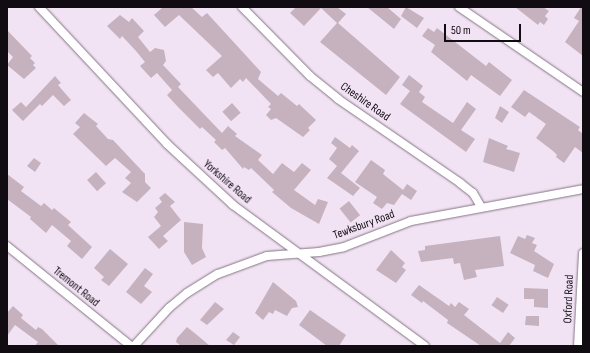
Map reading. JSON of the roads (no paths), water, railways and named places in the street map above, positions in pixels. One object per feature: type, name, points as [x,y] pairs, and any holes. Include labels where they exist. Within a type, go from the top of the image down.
[{"type":"street","name":"Yorkshire Road","points":[[40,7],[196,171],[233,205],[425,346]]},
{"type":"street","name":"Cheshire Road","points":[[242,7],[321,85],[460,183],[473,193],[481,207]]},
{"type":"street","points":[[459,7],[583,92]]},
{"type":"street","name":"Tewksbury Road","points":[[132,346],[169,308],[201,283],[218,274],[267,256],[296,252],[319,252],[344,247],[391,227],[481,207],[583,189]]},
{"type":"street","name":"Tremont Road","points":[[7,246],[132,346]]},
{"type":"street","name":"Oxford Road","points":[[578,346],[583,253]]}]
